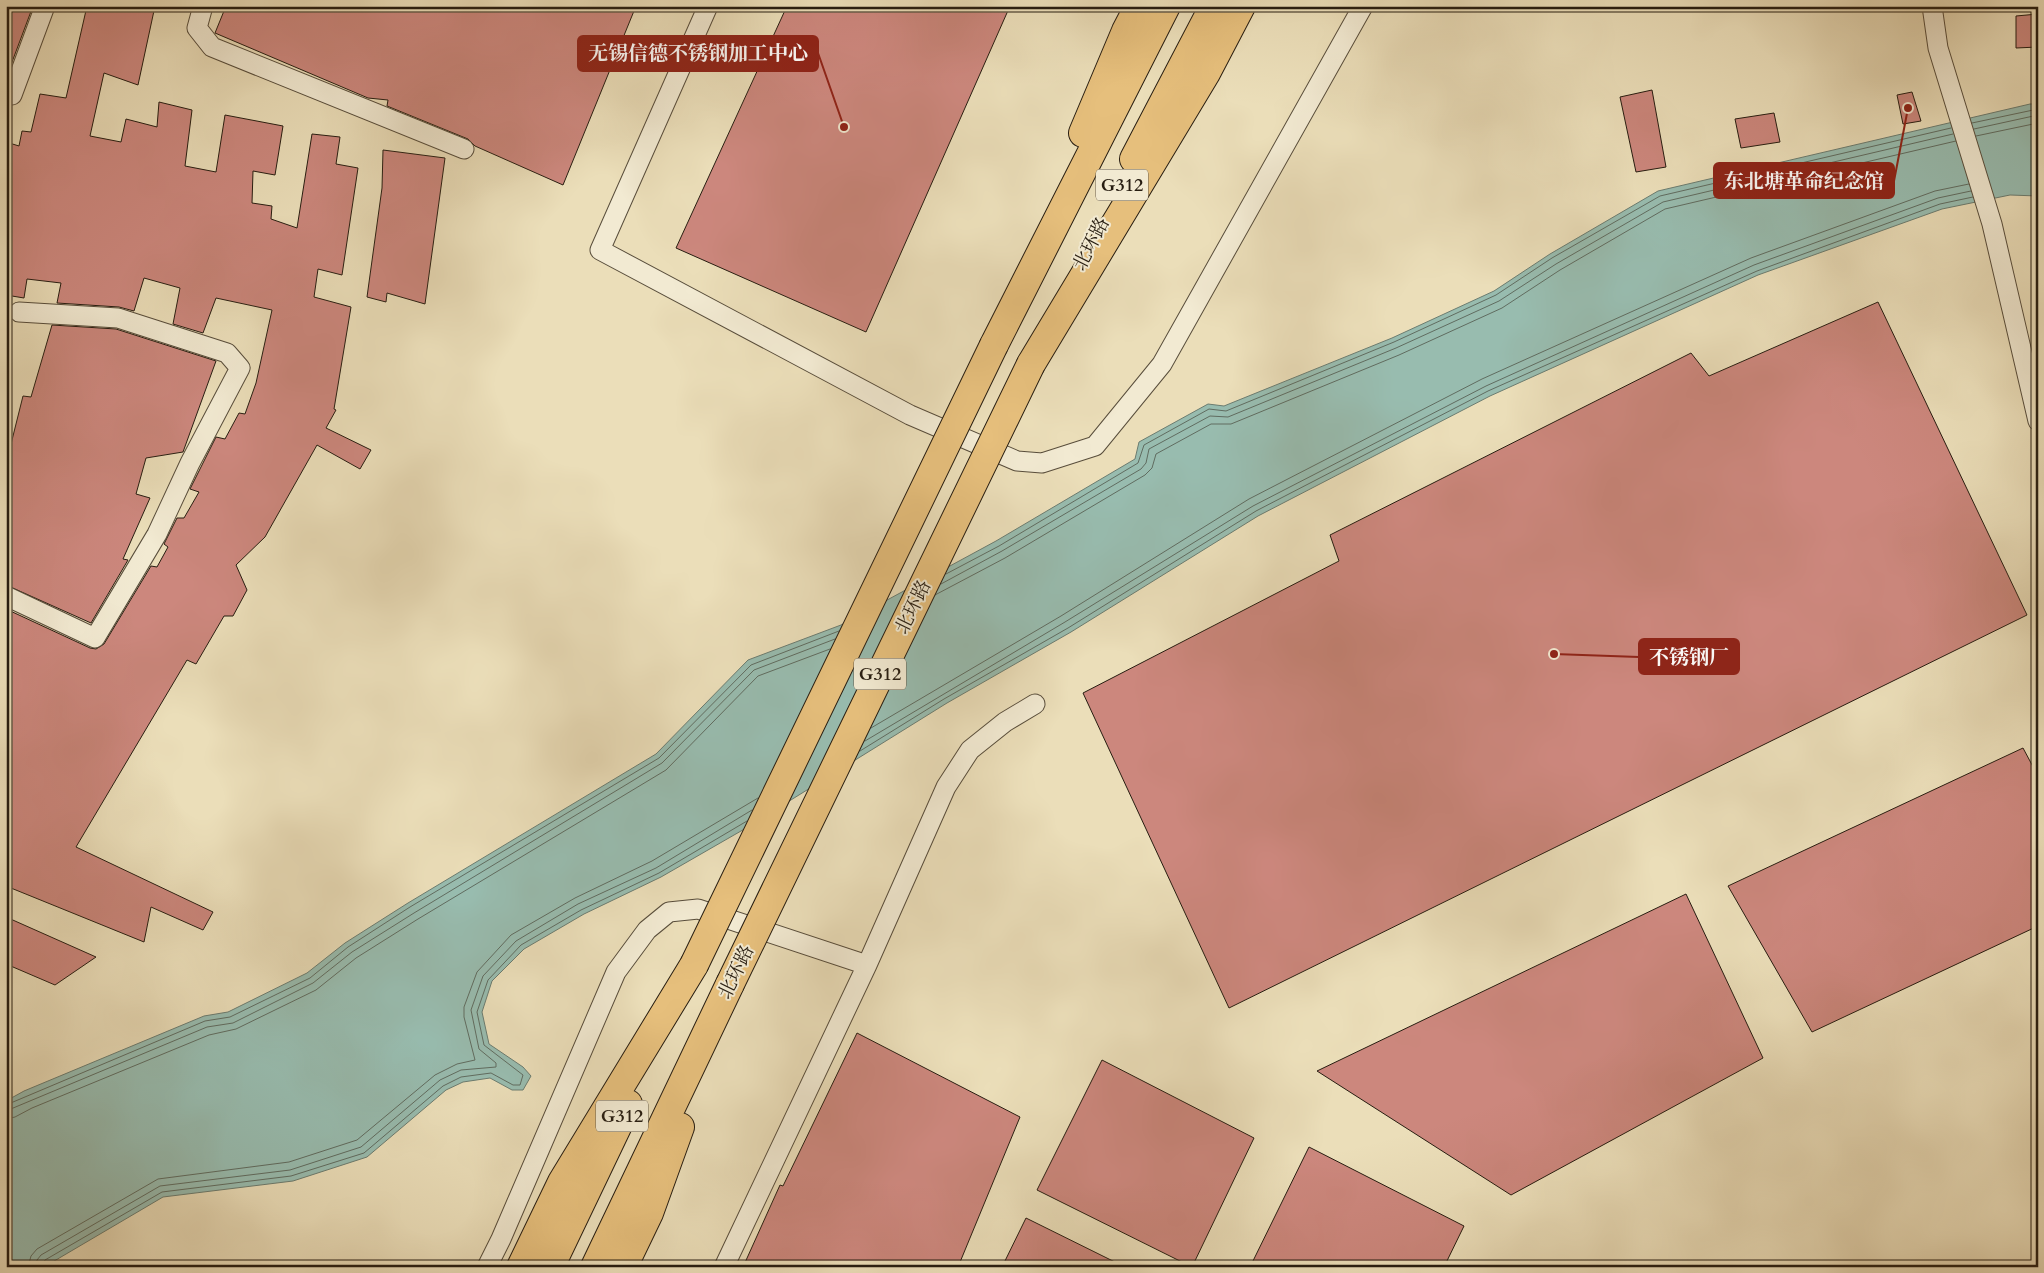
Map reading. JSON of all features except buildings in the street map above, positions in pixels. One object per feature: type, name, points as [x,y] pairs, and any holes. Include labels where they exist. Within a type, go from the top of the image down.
[{"type":"highway","points":[[994,345],[1126,30],[1139,6]]},
{"type":"highway","name":"G312","points":[[550,1267],[994,345],[1166,6]]},
{"type":"highway","name":"北环路","points":[[595,1267],[1031,364],[1214,6]]},
{"type":"highway","points":[[1031,364],[1206,73],[1242,6]]},
{"type":"highway","points":[[521,1267],[562,1182],[694,965]]},
{"type":"highway","points":[[623,1267],[649,1213],[730,984]]},
{"type":"street","points":[[6,94],[12,95],[45,6]]},
{"type":"street","points":[[202,6],[196,28],[212,47],[464,149]]},
{"type":"street","points":[[708,6],[600,250],[910,415],[1017,461],[1042,463],[1095,446],[1162,364],[1363,6]]},
{"type":"street","points":[[1932,6],[1938,48],[1992,224],[2038,420]]},
{"type":"street","points":[[6,596],[95,638],[157,534],[190,463],[240,368],[228,353],[118,318],[18,312]]},
{"type":"street","points":[[724,1267],[867,965],[946,787],[970,750],[1005,722],[1035,704]]},
{"type":"street","points":[[487,1267],[501,1239],[616,972],[647,930],[669,912],[698,909],[867,965]]},
{"type":"water","points":[[2030,104],[2038,104],[2038,196],[2010,195],[1942,209],[1758,275],[1490,396],[1258,516],[1071,632],[947,703],[741,831],[661,877],[584,914],[524,949],[492,981],[482,1012],[489,1044],[523,1067],[531,1076],[523,1090],[512,1090],[490,1078],[463,1082],[446,1090],[367,1157],[293,1181],[163,1197],[44,1267],[6,1267],[6,1101],[24,1091],[204,1016],[228,1012],[307,973],[345,943],[408,903],[656,754],[748,660],[841,625],[996,541],[1135,459],[1139,442],[1208,404],[1224,406],[1392,338],[1494,291],[1550,254],[1658,191]]},
{"type":"place","name":"东北塘革命纪念馆","points":[[1908,108]]},
{"type":"place","name":"无锡信德不锈钢加工中心","points":[[844,127]]},
{"type":"place","name":"不锈钢厂","points":[[1554,654]]}]
